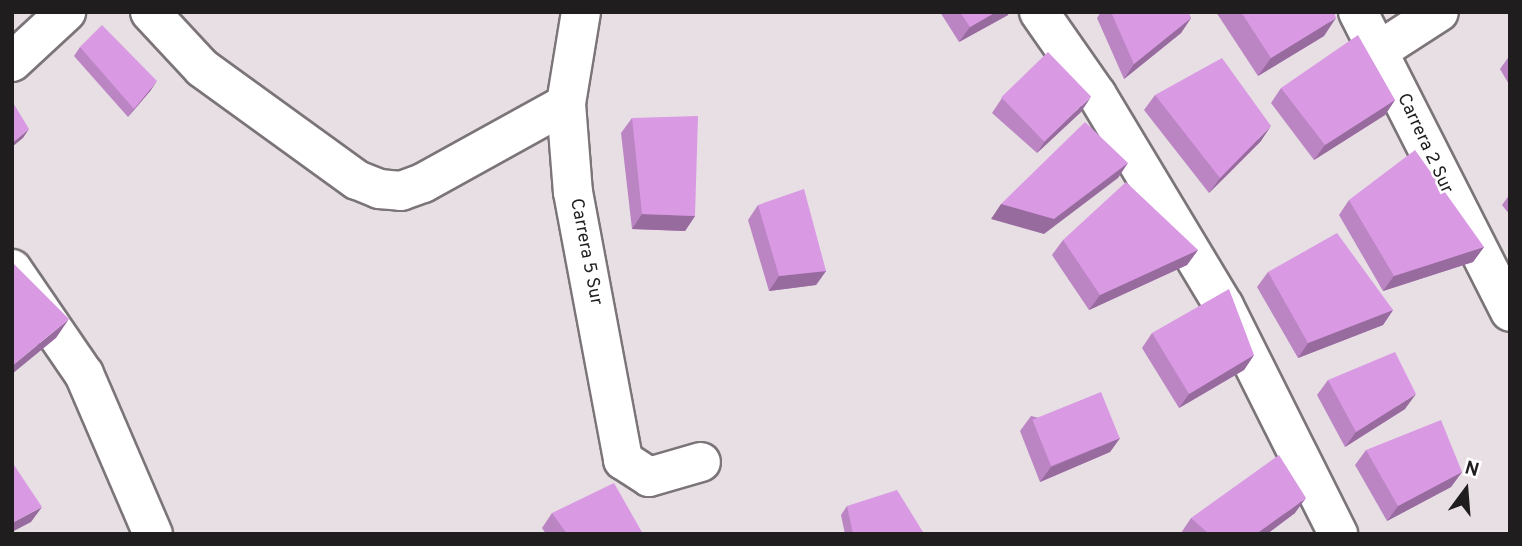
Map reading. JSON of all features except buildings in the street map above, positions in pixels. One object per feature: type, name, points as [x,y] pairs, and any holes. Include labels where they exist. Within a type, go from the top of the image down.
[{"type":"street","points":[[12,62],[66,12]]},
{"type":"street","points":[[150,12],[202,68],[357,180],[379,189],[401,191],[424,183],[566,104]]},
{"type":"street","name":"Carrera 5 Sur","points":[[581,12],[566,104],[573,192],[623,460],[649,477],[701,462]]},
{"type":"street","points":[[1040,12],[1097,95],[1224,306],[1338,534]]},
{"type":"street","name":"Carrera 2 Sur","points":[[1358,12],[1380,50],[1465,232],[1510,312]]},
{"type":"street","points":[[1380,50],[1438,12]]},
{"type":"street","points":[[12,269],[84,374],[153,534]]}]
